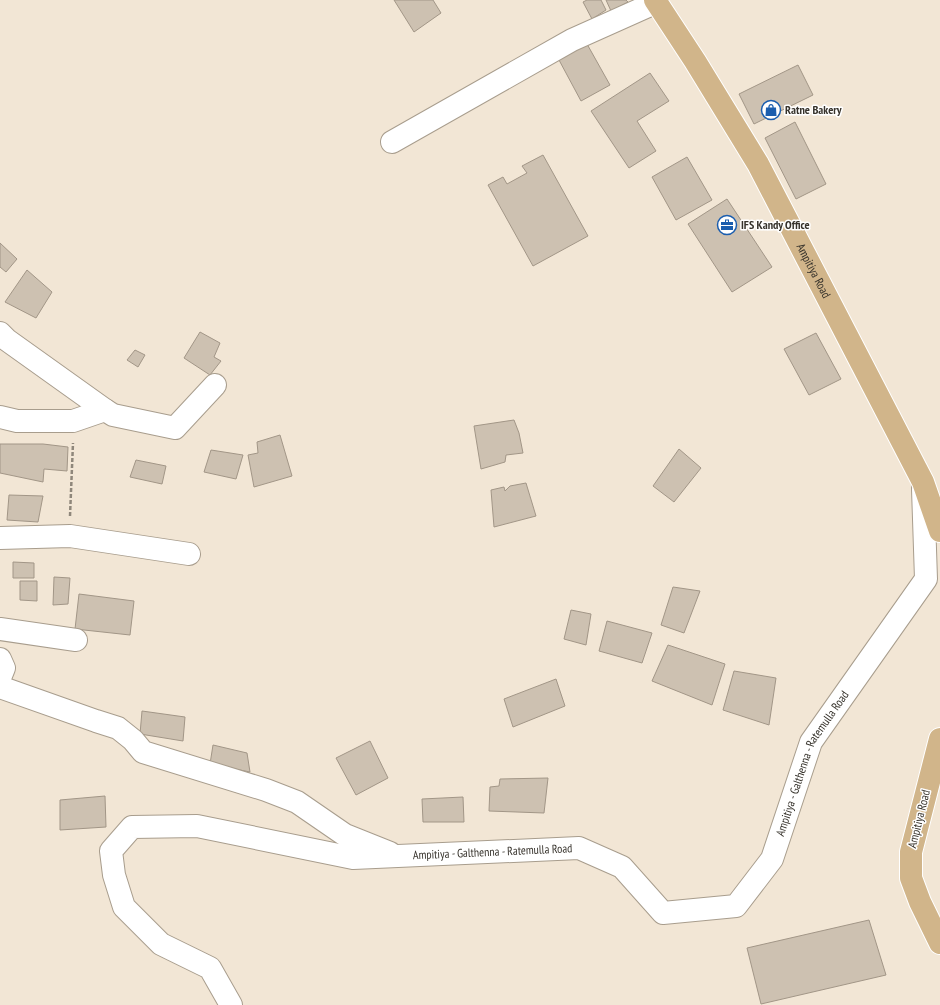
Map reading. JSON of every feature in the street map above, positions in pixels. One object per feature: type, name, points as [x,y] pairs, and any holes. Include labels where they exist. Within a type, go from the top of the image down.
[{"type":"main road","name":"Ampitiya Road","points":[[656,1],[758,164],[923,482],[940,531]]},
{"type":"main road","name":"Ampitiya Road","points":[[940,739],[911,852],[911,878],[920,902],[940,943]]},
{"type":"street","points":[[392,142],[572,40],[656,1]]},
{"type":"street","points":[[0,333],[7,340],[113,415],[175,428],[215,385]]},
{"type":"street","points":[[0,417],[17,421],[74,421],[105,410]]},
{"type":"street","name":"Ampitiya - Galthenna - Ratemulla Road","points":[[231,1005],[210,968],[161,944],[124,907],[114,875],[111,851],[132,827],[197,826],[353,858],[579,848],[622,867],[663,913],[736,906],[772,859],[812,742],[926,579],[923,482]]},
{"type":"street","points":[[0,538],[70,536],[189,554]]},
{"type":"street","points":[[0,630],[76,640]]},
{"type":"street","points":[[0,659],[4,668],[0,678]]},
{"type":"street","points":[[0,686],[118,728],[133,740],[143,752],[266,790],[297,802],[345,835],[397,856]]},
{"type":"path","points":[[70,536],[74,421]]},
{"type":"building","points":[[394,0],[433,0],[441,13],[414,32]]},
{"type":"building","points":[[587,0],[601,0],[606,10],[592,19],[583,2]]},
{"type":"building","points":[[606,0],[626,0],[628,2],[611,11]]},
{"type":"building","points":[[587,44],[610,85],[581,101],[559,60]]},
{"type":"building","points":[[798,65],[813,95],[754,124],[739,94]]},
{"type":"building","points":[[650,73],[669,101],[637,121],[656,151],[629,168],[591,111]]},
{"type":"building","points":[[795,122],[826,184],[796,199],[765,138]]},
{"type":"building","points":[[543,155],[588,236],[533,266],[488,185],[503,177],[507,184],[527,173],[522,166]]},
{"type":"building","points":[[687,157],[712,200],[676,220],[652,177]]},
{"type":"building","points":[[727,199],[772,267],[732,292],[688,224]]},
{"type":"building","points":[[0,243],[17,259],[6,272],[0,267]]},
{"type":"building","points":[[27,270],[52,292],[36,318],[5,302]]},
{"type":"building","points":[[200,332],[220,343],[214,357],[221,361],[210,375],[184,358]]},
{"type":"building","points":[[816,333],[841,379],[809,395],[784,349]]},
{"type":"building","points":[[135,350],[145,355],[138,367],[127,360]]},
{"type":"building","points":[[514,420],[519,433],[523,453],[506,455],[505,462],[481,469],[474,426]]},
{"type":"building","points":[[280,435],[292,476],[254,487],[248,455],[258,453],[257,442]]},
{"type":"building","points":[[0,444],[43,444],[68,447],[67,471],[44,469],[43,482],[0,473]]},
{"type":"building","points":[[679,449],[701,468],[674,502],[653,486]]},
{"type":"building","points":[[211,450],[243,455],[236,479],[204,472]]},
{"type":"building","points":[[136,460],[166,466],[162,484],[130,477]]},
{"type":"building","points":[[526,483],[536,516],[494,527],[491,490],[504,487],[505,491],[510,486]]},
{"type":"building","points":[[9,495],[43,496],[38,522],[7,520]]},
{"type":"building","points":[[13,562],[34,563],[34,578],[13,578]]},
{"type":"building","points":[[54,577],[70,578],[68,604],[53,605]]},
{"type":"building","points":[[20,581],[37,581],[37,601],[20,600]]},
{"type":"building","points":[[673,587],[700,591],[684,633],[661,625]]},
{"type":"building","points":[[79,594],[134,601],[130,635],[75,629]]},
{"type":"building","points":[[571,610],[591,614],[586,645],[564,639]]},
{"type":"building","points":[[607,621],[652,633],[642,663],[599,651]]},
{"type":"building","points":[[668,645],[725,664],[712,705],[652,681]]},
{"type":"building","points":[[734,671],[776,678],[769,725],[723,710]]},
{"type":"building","points":[[556,679],[565,706],[513,727],[504,699]]},
{"type":"building","points":[[142,711],[185,717],[183,741],[140,734]]},
{"type":"building","points":[[370,741],[388,778],[356,795],[336,758]]},
{"type":"building","points":[[213,745],[247,753],[250,772],[210,764]]},
{"type":"building","points":[[548,778],[544,813],[489,811],[490,787],[499,786],[500,779]]},
{"type":"building","points":[[105,796],[106,827],[60,830],[60,800]]},
{"type":"building","points":[[463,797],[464,822],[423,822],[422,799]]},
{"type":"building","points":[[869,920],[886,975],[761,1004],[747,948]]},
{"type":"place","name":"Ratne Bakery","points":[[771,110]]},
{"type":"place","name":"IFS Kandy Office","points":[[727,225]]}]
